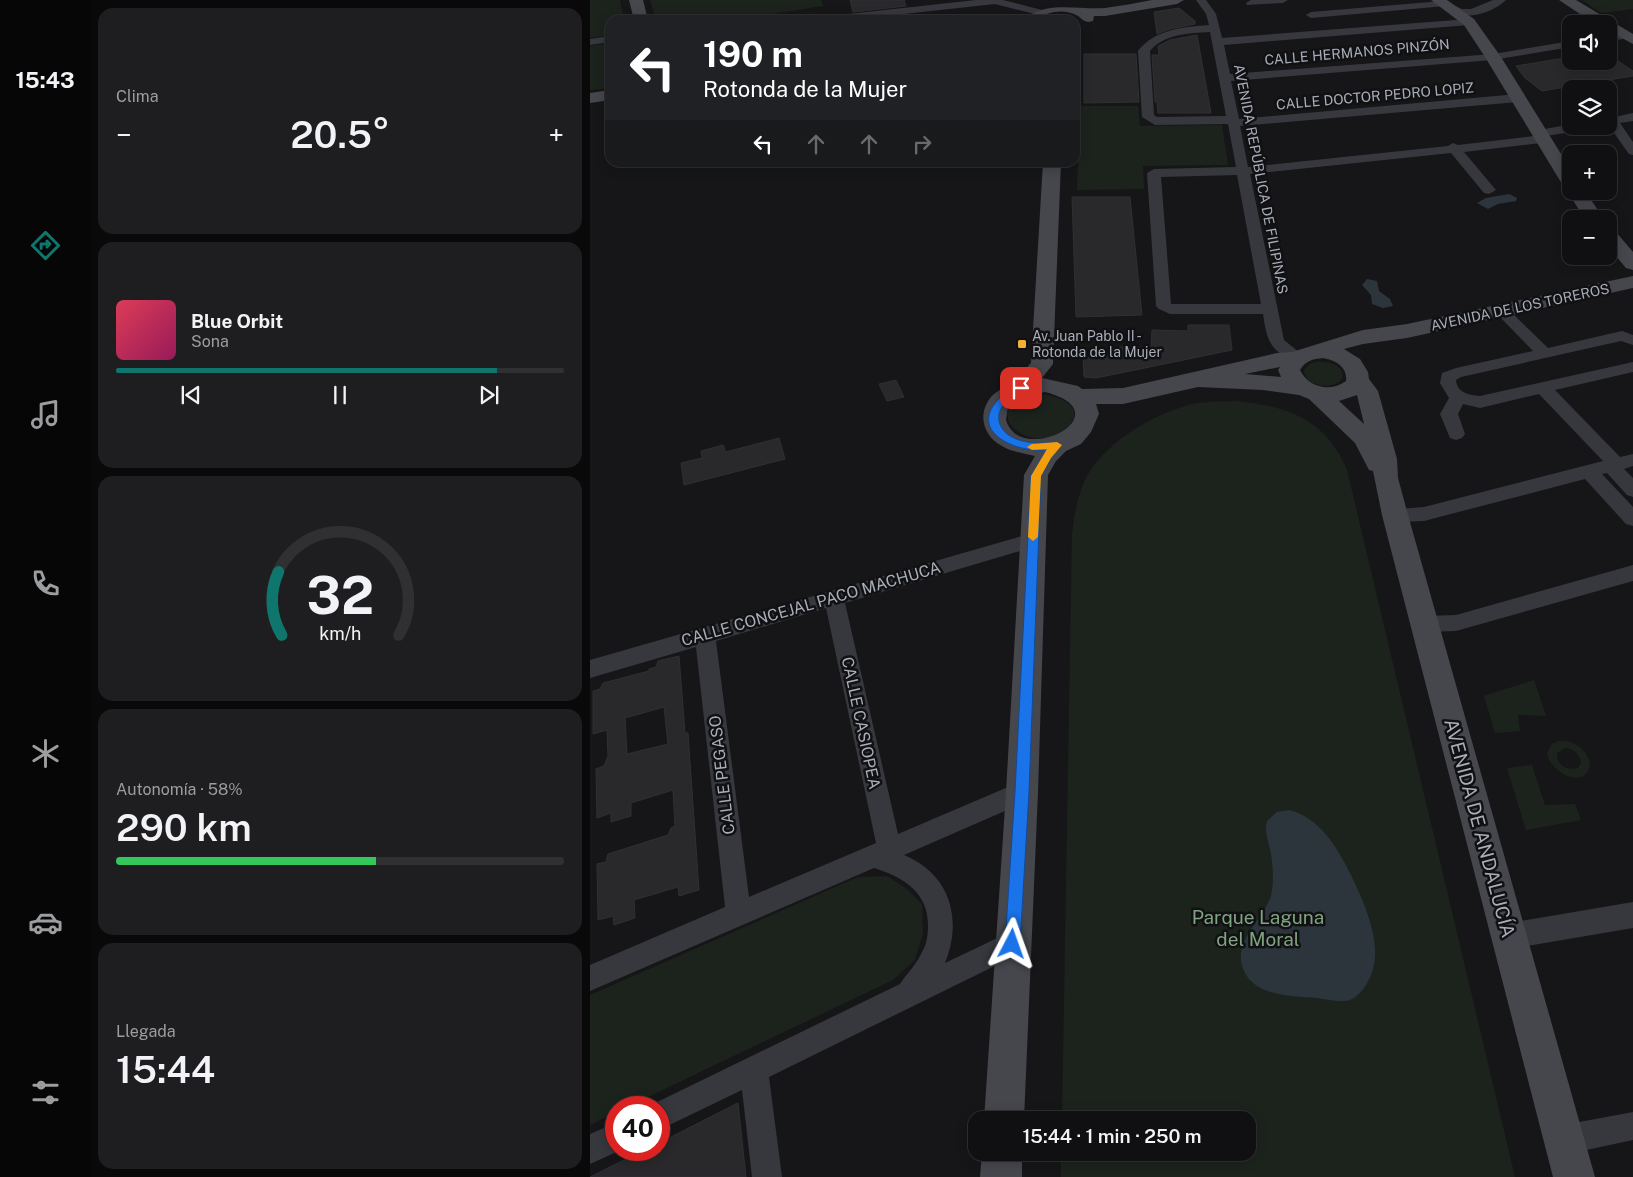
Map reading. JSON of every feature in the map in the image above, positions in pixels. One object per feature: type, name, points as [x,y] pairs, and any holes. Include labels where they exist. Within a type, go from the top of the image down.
[{"type":"street","points":[[636,0],[640,15]]},
{"type":"street","points":[[872,15],[995,0],[1063,12],[1105,12],[1177,0]]},
{"type":"street","name":"AVENIDA REPÚBLICA DE FILIPINAS","points":[[1201,0],[1211,14],[1216,35],[1276,340],[1282,348],[1296,358]]},
{"type":"street","points":[[1252,3],[1283,0]]},
{"type":"street","points":[[1216,35],[1471,14],[1501,0]]},
{"type":"street","points":[[1566,0],[1591,15]]},
{"type":"street","points":[[1311,15],[1443,2],[1471,14],[1493,57],[1562,170]]},
{"type":"street","points":[[836,7],[838,15]]},
{"type":"street","points":[[1617,31],[1630,38]]},
{"type":"street","name":"CALLE DOCTOR PEDRO LOPIZ","points":[[1216,35],[1172,34],[1148,44],[1144,51],[1148,118],[1155,121],[1234,121],[1518,98]]},
{"type":"street","points":[[1617,38],[1630,38]]},
{"type":"street","points":[[590,42],[605,40]]},
{"type":"street","name":"CALLE HERMANOS PINZÓN","points":[[1224,78],[1493,57],[1562,46]]},
{"type":"street","points":[[590,98],[605,96]]},
{"type":"street","points":[[1617,120],[1633,117]]},
{"type":"street","points":[[1617,130],[1633,152]]},
{"type":"street","points":[[1270,309],[1170,309],[1164,306],[1154,172],[1265,170],[1453,148],[1541,136],[1562,131]]},
{"type":"street","points":[[1453,148],[1489,190]]},
{"type":"street","points":[[1021,388],[1056,386],[1069,391],[1083,406],[1086,424],[1080,433],[1070,440],[1045,447],[1021,445],[1001,434],[995,426],[996,408],[1002,400],[1021,388],[1042,364],[1052,167]]},
{"type":"street","points":[[1617,245],[1633,264]]},
{"type":"street","name":"AVENIDA DE LOS TOREROS","points":[[1321,352],[1331,346],[1391,332],[1407,331],[1633,282]]},
{"type":"street","points":[[1508,317],[1544,353]]},
{"type":"street","name":"AVENIDA DE LOS TOREROS","points":[[1357,376],[1386,343],[1407,331]]},
{"type":"street","points":[[1633,340],[1622,336],[1456,373],[1448,377],[1447,383],[1450,390],[1458,397],[1480,402],[1633,367]]},
{"type":"street","points":[[1083,406],[1104,404],[1123,396],[1198,380],[1214,374],[1276,360],[1296,358],[1312,352],[1331,353],[1348,360],[1357,376],[1354,386],[1339,394],[1234,381],[1198,380]]},
{"type":"street","points":[[1296,358],[1289,370],[1295,383],[1310,391]]},
{"type":"street","points":[[1042,364],[1052,376],[1056,386]]},
{"type":"street","name":"AVENIDA DE ANDALUCÍA","points":[[1357,376],[1367,391],[1385,459],[1386,478],[1395,515],[1574,1177]]},
{"type":"street","points":[[1543,388],[1620,463],[1633,490]]},
{"type":"street","name":"AVENIDA DE ANDALUCÍA","points":[[1310,391],[1364,438],[1386,478]]},
{"type":"street","points":[[1456,434],[1449,414],[1458,397]]},
{"type":"street","points":[[1021,445],[1036,476]]},
{"type":"street","points":[[1004,1111],[1012,944],[1022,792],[1036,476],[1047,456],[1057,445]]},
{"type":"street","points":[[1395,515],[1424,514],[1620,463]]},
{"type":"street","points":[[1588,471],[1633,519]]},
{"type":"street","name":"CALLE CONCEJAL PACO MACHUCA","points":[[590,669],[1033,540]]},
{"type":"street","points":[[1426,624],[1456,623],[1633,573]]},
{"type":"street","name":"CALLE CASIOPEA","points":[[834,597],[881,853]]},
{"type":"street","name":"CALLE PEGASO","points":[[705,635],[738,914]]},
{"type":"street","points":[[590,978],[1022,792]]},
{"type":"street","points":[[881,853],[919,875],[933,891],[938,901],[942,928],[933,960],[909,994]]},
{"type":"street","points":[[1509,936],[1633,915]]},
{"type":"street","points":[[670,1111],[1012,944]]},
{"type":"street","points":[[754,1070],[767,1177]]},
{"type":"street","points":[[1563,1140],[1633,1126]]},
{"type":"street","points":[[590,1149],[605,1142]]},
{"type":"street","points":[[1001,1177],[1002,1161]]},
{"type":"green space","points":[[590,0],[620,0],[623,15],[605,15],[605,36],[590,38]]},
{"type":"green space","points":[[650,0],[821,0],[823,6],[766,15],[654,15]]},
{"type":"green space","points":[[1582,0],[1633,0],[1633,9],[1601,13]]},
{"type":"green space","points":[[605,44],[605,88],[590,90],[590,46]]},
{"type":"green space","points":[[1080,106],[1138,106],[1140,126],[1222,125],[1228,165],[1143,166],[1144,189],[1077,190],[1078,167],[1080,167]]},
{"type":"green space","points":[[1315,362],[1334,364],[1341,370],[1342,379],[1338,383],[1326,386],[1309,381],[1304,370]]},
{"type":"green space","points":[[1036,394],[1055,397],[1070,405],[1074,410],[1071,424],[1062,432],[1049,438],[1035,438],[1013,428],[1008,419],[1009,410],[1018,401]]},
{"type":"green space","name":"Parque Laguna del Moral","points":[[1235,401],[1254,403],[1303,418],[1328,438],[1347,470],[1515,1177],[1061,1177],[1061,1161],[1256,1161],[1256,1111],[1062,1111],[1072,534],[1075,514],[1084,482],[1092,468],[1116,443],[1130,432],[1162,415],[1178,408],[1208,402]]},
{"type":"green space","points":[[1534,680],[1546,716],[1518,715],[1520,731],[1495,733],[1484,696]]},
{"type":"green space","points":[[1563,741],[1573,743],[1582,748],[1590,762],[1588,771],[1583,776],[1577,778],[1570,777],[1555,768],[1547,753],[1552,744]],"holes":[[[1565,748],[1576,752],[1579,757],[1581,763],[1578,768],[1566,768],[1558,761],[1557,753]]]},
{"type":"green space","points":[[1532,765],[1545,805],[1575,804],[1581,820],[1526,830],[1507,768]]},
{"type":"green space","points":[[887,876],[907,889],[922,904],[923,934],[915,960],[893,980],[650,1096],[605,1096],[605,1118],[590,1125],[590,995],[858,877]]},
{"type":"shaded area","points":[[1509,194],[1517,198],[1516,201],[1498,204],[1488,209],[1477,203],[1486,198]]},
{"type":"shaded area","points":[[1367,279],[1377,281],[1379,291],[1390,299],[1393,306],[1383,308],[1372,304],[1371,295],[1362,285]]},
{"type":"shaded area","points":[[1289,810],[1309,819],[1333,843],[1362,899],[1372,928],[1375,958],[1372,972],[1363,989],[1350,1000],[1342,1001],[1282,995],[1270,992],[1260,988],[1251,981],[1245,973],[1241,961],[1243,944],[1268,904],[1272,891],[1273,870],[1266,834],[1267,821],[1277,812]]},
{"type":"building","points":[[850,0],[904,0],[906,6],[853,12]]},
{"type":"building","points":[[1179,8],[1195,21],[1195,24],[1170,29],[1157,34],[1154,12]]},
{"type":"building","points":[[1197,35],[1211,113],[1158,113],[1157,102],[1155,102],[1152,55],[1159,55],[1158,46],[1170,40]]},
{"type":"building","points":[[1084,54],[1136,54],[1139,102],[1084,103]]},
{"type":"building","points":[[1562,58],[1562,70],[1617,70],[1618,61],[1633,71],[1633,76],[1609,80],[1562,80],[1562,88],[1542,91],[1525,78],[1516,66]]},
{"type":"building","points":[[1072,197],[1130,197],[1142,315],[1076,317]]},
{"type":"building","points":[[1188,325],[1229,325],[1232,350],[1096,378],[1084,377],[1083,354],[1119,354],[1119,347],[1151,347],[1152,330],[1188,331]]},
{"type":"building","points":[[896,380],[904,397],[887,401],[879,384]]},
{"type":"building","points":[[779,438],[785,459],[684,485],[681,463],[702,458],[701,451],[723,445],[726,452]]},
{"type":"building","points":[[679,656],[685,733],[688,733],[699,890],[679,896],[678,887],[634,900],[635,918],[614,925],[613,916],[598,920],[597,864],[606,862],[608,854],[668,835],[671,828],[675,826],[673,790],[631,803],[631,816],[611,822],[611,813],[597,818],[596,769],[604,766],[608,756],[607,730],[593,734],[593,691],[600,689],[603,683],[649,671],[649,669],[656,667],[658,661]],"holes":[[[664,707],[668,744],[627,754],[625,718]]]},
{"type":"building","points":[[738,1103],[746,1177],[590,1177],[622,1161],[670,1161],[670,1137]]},
{"type":"slow traffic","points":[[1032,447],[1057,445],[1047,456],[1036,476],[1033,537]]},
{"type":"place","name":"Av. Juan Pablo II - Rotonda de la Mujer","points":[[1022,344]]},
{"type":"route","points":[[1012,944],[1022,792],[1036,476],[1047,456],[1057,445],[1045,447],[1021,445],[1001,434],[995,426],[996,408],[1010,393],[1021,388]]}]
